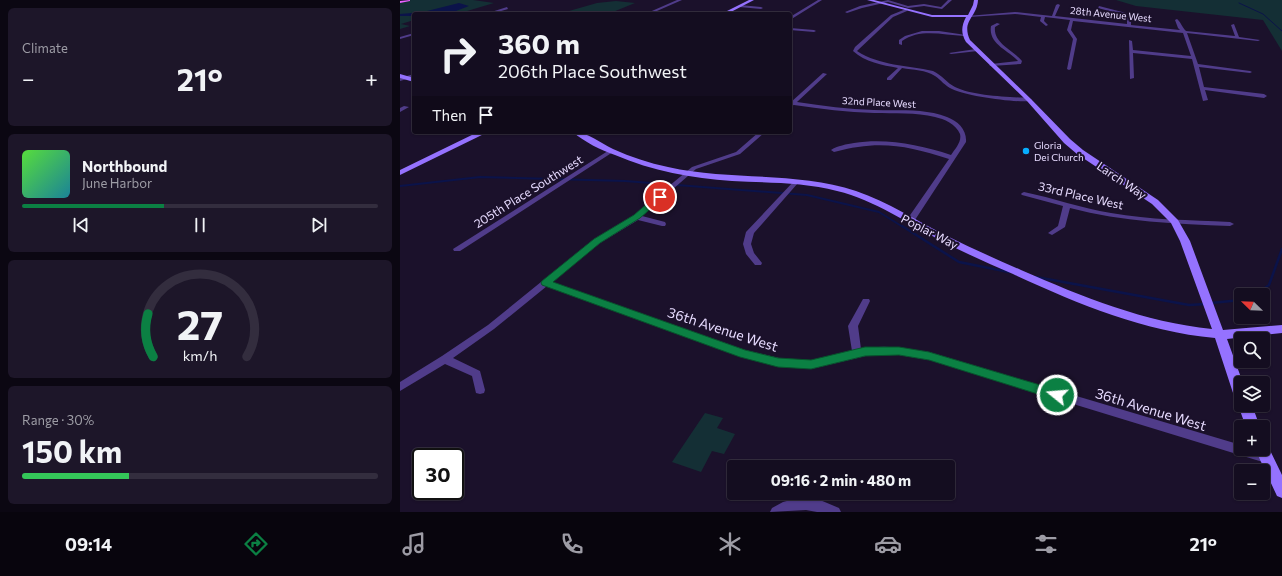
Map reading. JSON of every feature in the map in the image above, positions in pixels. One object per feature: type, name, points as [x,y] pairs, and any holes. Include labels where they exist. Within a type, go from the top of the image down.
[{"type":"main road","points":[[400,2],[408,0]]},
{"type":"main road","points":[[727,12],[752,0]]},
{"type":"main road","name":"28th Avenue West","points":[[869,0],[932,16],[969,16]]},
{"type":"main road","points":[[964,35],[964,26],[976,4],[976,0]]},
{"type":"main road","name":"Larch Way","points":[[964,35],[976,50],[1029,100],[1067,141],[1080,152],[1155,202],[1175,222],[1197,273],[1234,376]]},
{"type":"main road","points":[[400,173],[480,134]]},
{"type":"main road","name":"Poplar Way","points":[[581,134],[611,151],[642,162],[687,173],[713,177],[796,182],[828,186],[853,192],[960,246],[1108,311],[1155,324],[1219,334],[1282,329]]},
{"type":"main road","points":[[1265,456],[1282,491]]},
{"type":"street","points":[[652,12],[680,0]]},
{"type":"street","points":[[792,18],[820,0]]},
{"type":"street","points":[[847,12],[889,0],[908,7],[924,5],[942,8],[950,0]]},
{"type":"street","points":[[1053,17],[1058,5]]},
{"type":"street","points":[[740,6],[761,8]]},
{"type":"street","points":[[1099,7],[1125,14],[1129,18],[1129,25]]},
{"type":"street","points":[[494,12],[507,8]]},
{"type":"street","points":[[906,10],[892,16],[856,48],[855,51],[861,56],[900,68],[939,75],[954,89],[1029,100]]},
{"type":"street","name":"28th Avenue West","points":[[969,16],[1004,13],[1044,16],[1258,40]]},
{"type":"street","points":[[1044,16],[1042,21],[1046,25]]},
{"type":"street","points":[[1069,69],[1075,39],[1069,30],[1072,19]]},
{"type":"street","points":[[1177,20],[1180,28],[1184,32],[1196,65],[1205,100]]},
{"type":"street","points":[[991,65],[1019,63],[1020,61],[993,37],[993,26],[998,24]]},
{"type":"street","points":[[1232,25],[1236,37]]},
{"type":"street","points":[[792,29],[814,30]]},
{"type":"street","points":[[794,34],[799,30]]},
{"type":"street","points":[[901,44],[900,41],[905,36],[916,33],[964,35]]},
{"type":"street","points":[[400,38],[412,35]]},
{"type":"street","points":[[1130,41],[1132,78]]},
{"type":"street","points":[[951,53],[976,50]]},
{"type":"street","points":[[1131,51],[1193,58]]},
{"type":"street","points":[[1196,65],[1250,72]]},
{"type":"street","points":[[889,79],[900,68]]},
{"type":"street","points":[[792,104],[825,74]]},
{"type":"street","points":[[400,80],[403,77]]},
{"type":"street","points":[[1203,88],[1264,96]]},
{"type":"street","name":"32nd Place West","points":[[792,104],[831,109],[935,115],[948,119],[960,128],[964,138],[962,145],[953,158]]},
{"type":"street","points":[[400,110],[406,107]]},
{"type":"street","points":[[400,387],[492,327],[597,241],[637,216],[687,173],[704,163],[738,153],[760,134]]},
{"type":"street","points":[[834,150],[848,145],[899,144],[929,150],[953,158],[910,221]]},
{"type":"street","name":"205th Place Southwest","points":[[457,249],[611,151]]},
{"type":"street","points":[[758,263],[750,254],[747,244],[750,232],[796,182]]},
{"type":"street","name":"33rd Place West","points":[[1024,194],[1052,200],[1067,206],[1110,215],[1175,222],[1230,224]]},
{"type":"street","points":[[1052,233],[1061,227],[1067,206]]},
{"type":"street","points":[[637,216],[662,224]]},
{"type":"street","name":"36th Avenue West","points":[[546,283],[744,354],[778,362],[811,365],[874,350],[899,351],[929,356],[1234,445]]},
{"type":"street","points":[[857,353],[853,326],[866,301]]},
{"type":"street","points":[[445,359],[476,374],[480,390]]},
{"type":"street","points":[[780,510],[804,503],[821,506],[835,512]]},
{"type":"green space","points":[[411,0],[473,0],[494,3],[464,12],[412,12],[412,21],[401,24],[410,26],[400,29],[400,3]]},
{"type":"green space","points":[[1116,0],[1282,0],[1282,51],[1263,20],[1136,6]]},
{"type":"green space","points":[[616,1],[635,3],[613,12],[569,11],[597,3]]},
{"type":"green space","points":[[705,413],[723,418],[717,428],[735,434],[724,454],[712,451],[701,472],[672,462]]},
{"type":"shaded area","points":[[459,3],[469,6],[456,11],[423,12]]},
{"type":"shaded area","points":[[412,13],[412,16],[400,16],[400,14]]},
{"type":"waterway","points":[[1239,3],[1263,14],[1282,31]]},
{"type":"waterway","points":[[400,186],[480,177],[625,181],[807,195],[879,212],[903,227]]},
{"type":"waterway","points":[[902,226],[959,262],[1009,272]]},
{"type":"waterway","points":[[1265,288],[1269,285],[1282,249]]},
{"type":"waterway","points":[[1036,277],[1189,305],[1206,304]]},
{"type":"waterway","points":[[1211,303],[1234,301]]},
{"type":"place","name":"Gloria Dei Church","points":[[1026,151]]},
{"type":"route","points":[[660,197],[637,216],[597,241],[546,283],[744,354],[778,362],[811,365],[874,350],[899,351],[929,356],[1057,395]]}]
